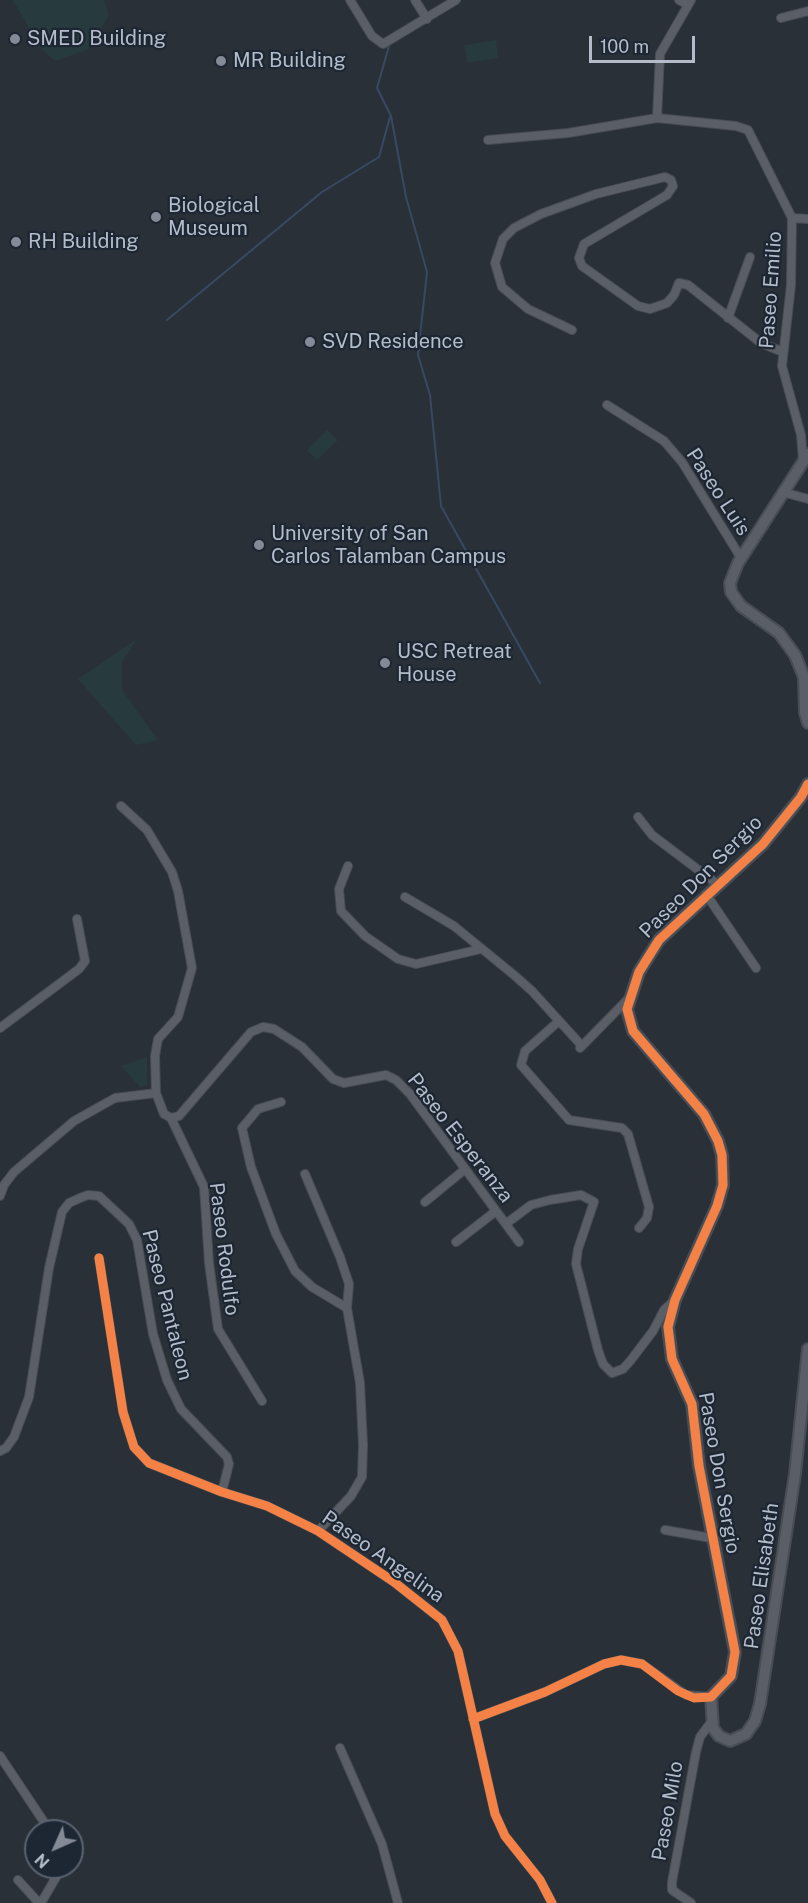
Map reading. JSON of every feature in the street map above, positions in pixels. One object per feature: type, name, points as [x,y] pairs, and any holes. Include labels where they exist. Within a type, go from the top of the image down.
[{"type":"street","points":[[350,0],[372,36],[383,44],[456,0]]},
{"type":"street","points":[[415,0],[426,19]]},
{"type":"street","points":[[657,118],[660,54],[689,3],[679,0]]},
{"type":"street","points":[[781,18],[808,11]]},
{"type":"street","name":"Paseo Emilio","points":[[488,140],[568,132],[657,118],[736,126],[748,130],[792,218],[791,285],[783,352],[784,380],[804,437],[806,457]]},
{"type":"street","points":[[572,330],[528,309],[502,287],[495,263],[498,249],[514,228],[541,214],[596,194],[658,177],[670,180],[673,186],[671,191],[590,239],[579,250],[582,266],[638,306],[658,308],[674,295],[679,283],[688,285],[768,347],[783,352]]},
{"type":"street","points":[[792,218],[808,219]]},
{"type":"street","points":[[728,318],[750,257]]},
{"type":"street","name":"Paseo Luis","points":[[607,405],[652,433],[682,462],[741,558]]},
{"type":"street","points":[[806,457],[733,572],[731,592],[741,606],[779,633],[795,656],[804,677],[805,712],[808,723]]},
{"type":"street","points":[[782,492],[808,499]]},
{"type":"street","name":"Paseo Don Sergio","points":[[711,1697],[728,1681],[735,1659],[711,1538],[692,1404],[686,1386],[675,1366],[668,1340],[669,1319],[675,1300],[717,1206],[723,1185],[722,1155],[718,1141],[704,1114],[633,1031],[627,1016],[629,998],[650,951],[706,894],[763,844],[808,784]]},
{"type":"street","name":"Paseo Rodulfo","points":[[122,806],[147,830],[172,872],[178,891],[192,968],[177,1017],[158,1039],[154,1056],[156,1093],[164,1114],[171,1118],[204,1187],[209,1263],[218,1329],[262,1401]]},
{"type":"street","points":[[638,817],[652,835],[717,884]]},
{"type":"street","points":[[348,866],[339,889],[341,911],[365,936],[398,959],[416,964],[481,949]]},
{"type":"street","name":"Paseo Don Sergio","points":[[706,894],[756,968]]},
{"type":"street","points":[[405,897],[454,926],[531,991],[580,1047],[629,998]]},
{"type":"street","points":[[0,1028],[80,969],[85,961],[77,919]]},
{"type":"street","points":[[559,1021],[525,1051],[521,1065],[569,1120],[622,1128],[628,1134],[649,1207],[647,1218],[639,1228]]},
{"type":"street","name":"Paseo Esperanza","points":[[171,1118],[179,1116],[251,1032],[262,1027],[274,1029],[302,1047],[333,1079],[344,1083],[386,1075],[396,1080],[410,1094],[519,1242]]},
{"type":"street","points":[[0,1196],[4,1185],[14,1172],[74,1121],[115,1098],[156,1093]]},
{"type":"street","points":[[281,1102],[258,1109],[242,1128],[251,1167],[276,1234],[295,1271],[312,1287],[347,1308]]},
{"type":"street","points":[[425,1202],[464,1170]]},
{"type":"street","points":[[305,1174],[349,1284],[347,1308],[360,1383],[363,1445],[362,1477],[351,1496],[318,1531]]},
{"type":"street","name":"Paseo Pantaleon","points":[[0,1451],[6,1448],[14,1437],[29,1397],[50,1268],[62,1212],[69,1203],[80,1198],[88,1195],[99,1196],[129,1224],[137,1239],[153,1334],[167,1380],[181,1409],[227,1457],[229,1464],[222,1492]]},
{"type":"street","points":[[507,1223],[531,1205],[550,1200],[581,1195],[594,1202],[594,1208],[578,1250],[576,1264],[598,1350],[603,1364],[612,1373],[623,1369],[632,1360],[650,1337],[664,1310],[675,1300]]},
{"type":"street","points":[[456,1242],[496,1211]]},
{"type":"street","name":"Paseo Angelina","points":[[99,1258],[123,1412],[134,1447],[149,1463],[222,1492],[267,1506],[318,1531],[394,1582],[442,1620],[458,1651],[495,1814],[505,1836],[540,1880],[552,1903]]},
{"type":"street","name":"Paseo Elisabeth","points":[[712,1721],[719,1736],[736,1740],[751,1729],[760,1704],[795,1474],[808,1349]]},
{"type":"street","points":[[665,1530],[711,1538]]},
{"type":"street","points":[[473,1719],[544,1692],[604,1664],[621,1660],[642,1664],[686,1695],[711,1697],[712,1721]]},
{"type":"street","name":"Paseo Milo","points":[[691,1903],[672,1890],[672,1882],[696,1752],[700,1737],[712,1721]]},
{"type":"street","points":[[340,1748],[382,1844],[398,1903]]},
{"type":"street","points":[[0,1756],[42,1819]]},
{"type":"street","points":[[18,1880],[40,1903],[55,1879]]},
{"type":"green space","points":[[13,0],[104,0],[109,16],[87,50],[55,61],[40,48]]},
{"type":"green space","points":[[496,40],[498,58],[467,63],[464,45]]},
{"type":"green space","points":[[327,430],[338,440],[317,460],[307,450]]},
{"type":"green space","points":[[137,639],[122,662],[122,690],[158,740],[136,745],[78,679]]},
{"type":"green space","points":[[147,1057],[147,1085],[140,1087],[121,1066]]},
{"type":"waterway","points":[[389,46],[377,88],[391,116],[406,197],[427,272],[418,355],[430,395],[441,506],[540,683]]},
{"type":"waterway","points":[[167,320],[322,192],[379,157],[390,117]]},
{"type":"cycle path","points":[[473,1719],[545,1692],[604,1664],[621,1660],[642,1664],[678,1691],[694,1698],[711,1697],[731,1676],[735,1652],[699,1466],[692,1404],[672,1359],[668,1327],[675,1300],[717,1206],[723,1185],[722,1155],[718,1141],[704,1114],[633,1031],[627,1009],[639,972],[659,940],[763,844],[801,797],[808,784]]},
{"type":"cycle path","points":[[99,1258],[123,1412],[134,1447],[149,1463],[222,1492],[267,1506],[318,1531],[394,1582],[442,1620],[458,1651],[495,1814],[505,1836],[540,1880],[552,1903]]},
{"type":"place","name":"SMED Building","points":[[15,39]]},
{"type":"place","name":"MR Building","points":[[221,61]]},
{"type":"place","name":"Biological Museum","points":[[156,217]]},
{"type":"place","name":"RH Building","points":[[16,242]]},
{"type":"place","name":"SVD Residence","points":[[310,342]]},
{"type":"place","name":"University of San Carlos Talamban Campus","points":[[259,545]]},
{"type":"place","name":"USC Retreat House","points":[[385,663]]}]
